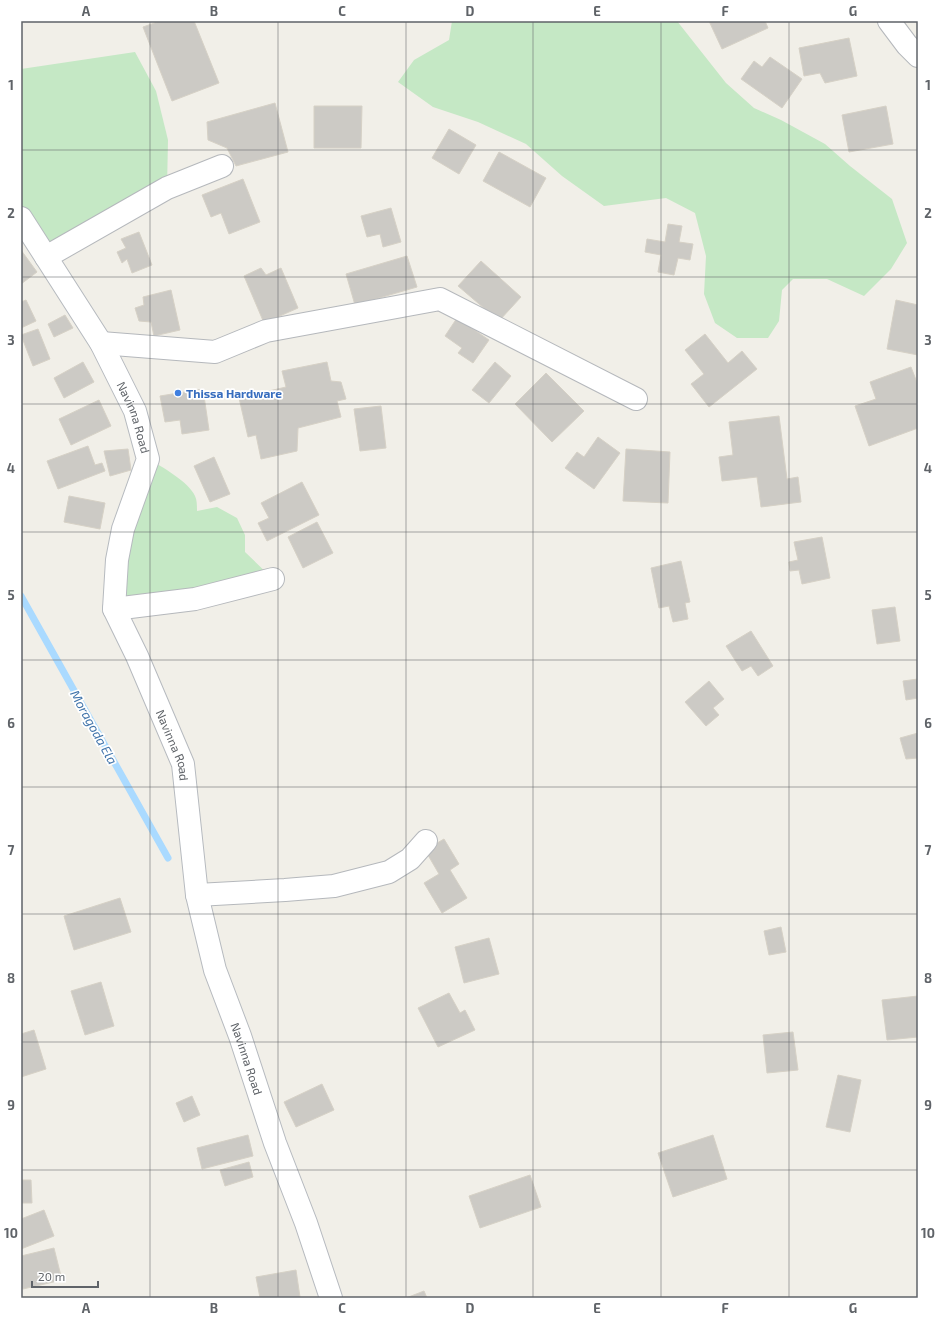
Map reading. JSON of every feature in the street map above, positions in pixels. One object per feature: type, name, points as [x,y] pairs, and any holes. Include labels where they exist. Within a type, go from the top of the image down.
[{"type":"street","points":[[889,21],[908,46],[918,56]]},
{"type":"street","points":[[46,257],[167,188],[222,166]]},
{"type":"street","name":"Navinna Road","points":[[21,218],[100,343],[135,411],[148,459],[123,529],[117,560],[114,609],[137,656],[183,764],[197,895],[215,970],[240,1036],[275,1143],[306,1223],[330,1298]]},
{"type":"street","points":[[100,343],[215,352],[266,331],[440,299],[636,399]]},
{"type":"street","points":[[114,609],[195,599],[273,579]]},
{"type":"street","points":[[197,895],[334,886],[389,872],[410,859],[426,841]]},
{"type":"green space","points":[[452,21],[677,21],[726,83],[754,108],[781,120],[825,144],[892,199],[907,243],[891,269],[864,296],[827,279],[793,279],[782,290],[779,321],[768,338],[737,338],[715,323],[704,294],[706,256],[695,213],[666,198],[604,206],[562,176],[526,144],[478,122],[433,107],[398,82],[414,60],[449,40]]},
{"type":"green space","points":[[135,52],[156,91],[168,140],[167,188],[47,257],[21,217],[21,69]]},
{"type":"green space","points":[[148,459],[187,485],[196,498],[197,511],[217,507],[237,518],[245,535],[245,552],[273,579],[114,609]]},
{"type":"building","points":[[160,21],[194,21],[219,83],[172,101],[143,27]]},
{"type":"building","points":[[709,21],[765,21],[768,28],[722,49]]},
{"type":"building","points":[[849,38],[857,76],[825,83],[820,73],[804,76],[799,48]]},
{"type":"building","points":[[770,57],[802,79],[782,108],[741,79],[754,61],[762,67]]},
{"type":"building","points":[[275,103],[288,152],[236,166],[227,148],[208,140],[207,122]]},
{"type":"building","points":[[314,106],[362,106],[361,148],[314,148]]},
{"type":"building","points":[[886,106],[893,144],[849,152],[842,115]]},
{"type":"building","points":[[449,129],[476,145],[459,174],[432,158]]},
{"type":"building","points":[[499,152],[546,178],[530,207],[483,181]]},
{"type":"building","points":[[243,179],[260,222],[229,234],[221,213],[211,217],[202,195]]},
{"type":"building","points":[[391,208],[401,242],[383,247],[380,234],[367,237],[361,216]]},
{"type":"building","points":[[668,224],[682,226],[679,242],[693,244],[690,260],[678,258],[674,275],[658,272],[661,255],[645,252],[647,239],[665,242]]},
{"type":"building","points":[[139,232],[152,265],[132,273],[127,259],[122,263],[117,252],[126,248],[121,239]]},
{"type":"building","points":[[21,250],[37,272],[21,284]]},
{"type":"building","points":[[407,256],[417,287],[355,305],[346,274]]},
{"type":"building","points":[[481,261],[521,297],[499,321],[458,286]]},
{"type":"building","points":[[261,268],[266,275],[281,268],[298,308],[264,323],[244,276]]},
{"type":"building","points":[[171,290],[180,330],[154,336],[151,322],[139,321],[135,308],[144,305],[143,297]]},
{"type":"building","points":[[26,300],[36,321],[21,328],[21,302]]},
{"type":"building","points":[[896,300],[918,305],[918,355],[887,349]]},
{"type":"building","points":[[65,315],[73,328],[54,337],[48,324]]},
{"type":"building","points":[[457,318],[489,340],[473,363],[458,353],[462,348],[445,336]]},
{"type":"building","points":[[38,329],[50,359],[33,366],[21,335]]},
{"type":"building","points":[[705,334],[728,363],[742,351],[757,369],[709,407],[691,384],[704,374],[685,350]]},
{"type":"building","points":[[83,362],[94,382],[64,398],[54,378]]},
{"type":"building","points":[[327,362],[331,381],[341,382],[346,399],[337,401],[341,417],[298,428],[297,451],[261,459],[256,435],[248,437],[239,398],[286,387],[282,371]]},
{"type":"building","points":[[495,362],[511,376],[489,403],[472,390]]},
{"type":"building","points":[[911,367],[918,385],[918,428],[869,446],[855,406],[876,399],[870,382]]},
{"type":"building","points":[[546,373],[584,411],[552,442],[515,404]]},
{"type":"building","points":[[203,389],[209,430],[182,434],[180,420],[165,422],[160,396]]},
{"type":"building","points":[[99,400],[111,426],[71,445],[59,419]]},
{"type":"building","points":[[381,406],[386,448],[360,451],[354,409]]},
{"type":"building","points":[[779,416],[787,479],[798,477],[801,502],[761,507],[757,477],[722,481],[719,457],[733,455],[729,422]]},
{"type":"building","points":[[598,437],[620,453],[594,489],[565,468],[577,452],[584,457]]},
{"type":"building","points":[[88,446],[95,465],[102,463],[105,471],[58,489],[47,461]]},
{"type":"building","points":[[128,449],[131,470],[110,476],[104,451]]},
{"type":"building","points":[[626,449],[670,452],[668,503],[623,501]]},
{"type":"building","points":[[214,457],[230,494],[210,502],[194,466]]},
{"type":"building","points":[[302,482],[319,515],[267,541],[258,523],[269,518],[261,503]]},
{"type":"building","points":[[69,496],[105,503],[100,529],[64,522]]},
{"type":"building","points":[[317,522],[333,553],[303,568],[288,537]]},
{"type":"building","points":[[822,537],[830,578],[802,584],[799,570],[790,571],[789,562],[798,560],[794,542]]},
{"type":"building","points":[[681,561],[690,602],[685,603],[688,619],[673,622],[669,606],[659,608],[651,568]]},
{"type":"building","points":[[895,607],[900,641],[877,644],[872,610]]},
{"type":"building","points":[[751,631],[773,666],[758,676],[751,666],[742,671],[726,646]]},
{"type":"building","points":[[918,679],[918,698],[906,700],[903,681]]},
{"type":"building","points":[[709,681],[724,699],[713,708],[719,715],[706,726],[685,702]]},
{"type":"building","points":[[918,733],[918,758],[906,759],[900,738]]},
{"type":"building","points":[[444,839],[459,864],[450,870],[467,898],[442,913],[424,883],[439,874],[425,850]]},
{"type":"building","points":[[120,898],[131,932],[74,950],[64,916]]},
{"type":"building","points":[[781,927],[786,952],[769,955],[764,931]]},
{"type":"building","points":[[489,938],[499,974],[464,983],[455,947]]},
{"type":"building","points":[[101,982],[114,1026],[85,1035],[71,991]]},
{"type":"building","points":[[449,993],[460,1013],[465,1010],[475,1030],[438,1047],[418,1008]]},
{"type":"building","points":[[918,996],[918,1037],[887,1040],[882,1000]]},
{"type":"building","points":[[34,1030],[46,1069],[21,1077],[21,1034]]},
{"type":"building","points":[[793,1032],[798,1070],[767,1073],[763,1035]]},
{"type":"building","points":[[838,1075],[861,1080],[850,1132],[826,1127]]},
{"type":"building","points":[[322,1084],[334,1110],[296,1127],[284,1102]]},
{"type":"building","points":[[192,1096],[200,1115],[184,1122],[176,1103]]},
{"type":"building","points":[[248,1135],[253,1156],[202,1169],[197,1148]]},
{"type":"building","points":[[713,1135],[727,1179],[673,1197],[658,1153]]},
{"type":"building","points":[[249,1162],[253,1177],[225,1186],[220,1170]]},
{"type":"building","points":[[530,1175],[541,1207],[480,1228],[469,1196]]},
{"type":"building","points":[[21,1180],[31,1180],[32,1203],[21,1203]]},
{"type":"building","points":[[44,1210],[54,1236],[21,1249],[21,1219]]},
{"type":"building","points":[[54,1248],[62,1280],[23,1289],[21,1280],[21,1256]]},
{"type":"building","points":[[296,1270],[300,1297],[260,1298],[256,1277]]},
{"type":"building","points":[[424,1291],[427,1298],[406,1298]]},
{"type":"waterway","name":"Moragoda Ela","points":[[21,596],[168,858]]},
{"type":"place","name":"Thissa Hardware","points":[[178,393]]}]
